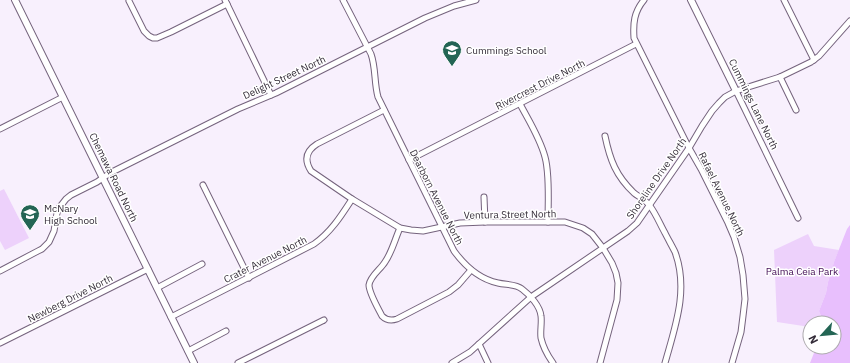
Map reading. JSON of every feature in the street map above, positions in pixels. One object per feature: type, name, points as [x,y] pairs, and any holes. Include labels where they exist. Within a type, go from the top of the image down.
[{"type":"street","name":"Chemawa Road North","points":[[15,0],[194,363]]},
{"type":"street","name":"Dearborn Avenue North","points":[[343,0],[374,62],[375,85],[378,97],[454,251],[462,262],[471,270],[486,279],[497,283],[520,287],[531,297],[540,312],[542,339],[553,363]]},
{"type":"street","name":"Delight Street North","points":[[0,270],[42,249],[49,242],[54,231],[57,213],[62,203],[71,195],[97,182],[110,173],[224,116],[271,95],[425,18],[467,1],[476,0]]},
{"type":"street","points":[[636,44],[633,24],[636,11],[644,0]]},
{"type":"street","name":"Cummings Lane North","points":[[691,0],[798,218]]},
{"type":"street","points":[[784,0],[814,60]]},
{"type":"street","points":[[129,1],[144,31],[153,38],[158,38],[172,32],[226,2],[271,95]]},
{"type":"street","name":"Shoreline Drive North","points":[[452,363],[479,344],[531,297],[632,227],[650,205],[712,111],[726,97],[736,91],[780,77],[814,60],[850,21]]},
{"type":"street","name":"Rivercrest Drive North","points":[[409,160],[636,44]]},
{"type":"street","name":"Rafael Avenue North","points":[[636,44],[688,148],[728,222],[734,237],[740,257],[745,298],[741,332],[732,363]]},
{"type":"street","points":[[780,77],[796,110]]},
{"type":"street","points":[[0,130],[63,97]]},
{"type":"street","points":[[520,104],[541,144],[546,158],[548,172],[548,222]]},
{"type":"street","name":"Ventura Street North","points":[[384,110],[311,147],[307,156],[308,167],[315,174],[352,199],[400,228],[423,231],[460,223],[565,222],[583,228],[592,234],[612,263],[618,283],[617,300],[600,363]]},
{"type":"street","points":[[605,136],[613,166],[627,186],[650,205],[675,253],[682,295],[679,312],[665,363]]},
{"type":"street","points":[[203,185],[249,278]]},
{"type":"street","points":[[484,197],[485,222]]},
{"type":"street","name":"Crater Avenue North","points":[[171,317],[298,253],[319,240],[332,228],[352,199]]},
{"type":"street","points":[[400,228],[390,254],[370,282],[370,291],[382,316],[385,319],[396,319],[449,292],[458,285],[471,270]]},
{"type":"street","points":[[157,288],[202,264]]},
{"type":"street","name":"Newberg Drive North","points":[[0,343],[148,269]]},
{"type":"street","points":[[238,363],[324,320]]},
{"type":"street","points":[[188,351],[226,331]]},
{"type":"street","points":[[479,344],[488,363]]},
{"type":"green space","points":[[4,189],[29,238],[5,250],[0,241],[0,191]]},
{"type":"green space","name":"Palma Ceia Park","points":[[808,234],[814,246],[839,250],[819,311],[821,315],[802,315],[802,326],[777,322],[774,250]]},
{"type":"shaded area","points":[[850,225],[850,363],[810,363],[813,355],[842,355],[842,315],[821,315],[819,311],[826,293],[834,262]]},
{"type":"place","name":"Cummings School","points":[[452,67]]},
{"type":"place","name":"McNary High School","points":[[30,231]]}]
